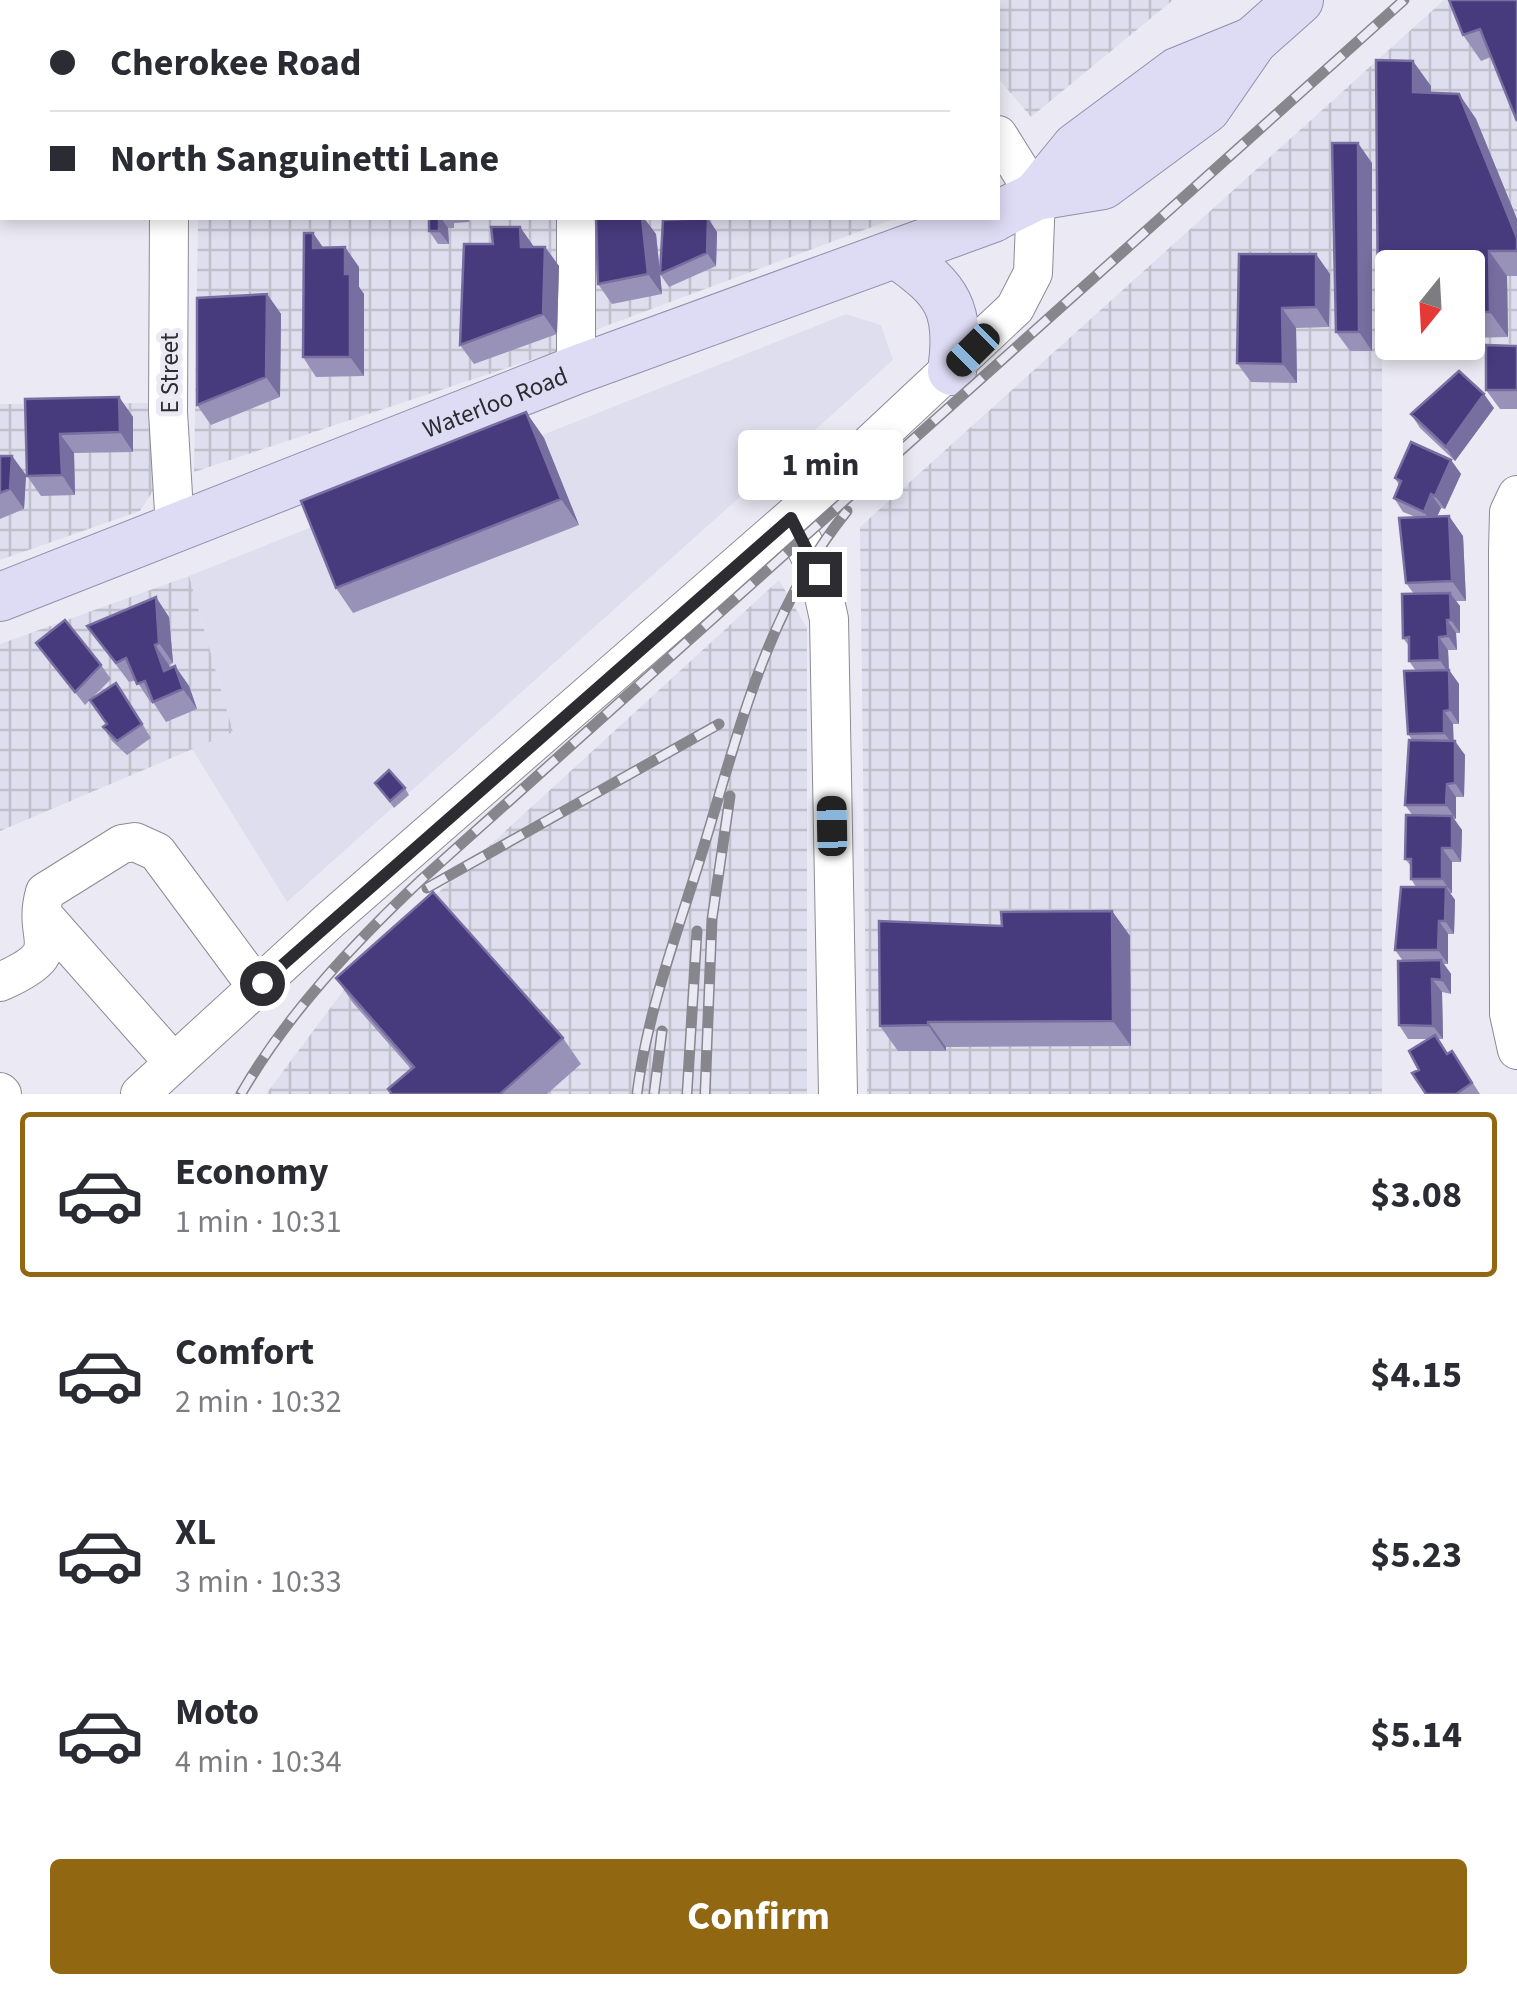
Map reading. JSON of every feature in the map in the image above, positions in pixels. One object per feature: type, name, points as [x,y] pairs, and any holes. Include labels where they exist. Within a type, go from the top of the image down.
[{"type":"main road","name":"Waterloo Road","points":[[1009,209],[1104,185],[1206,109],[1252,41],[1300,1]]},
{"type":"main road","name":"Waterloo Road","points":[[0,597],[576,370],[982,220]]},
{"type":"main road","points":[[898,254],[935,280],[952,310],[957,336],[952,371]]},
{"type":"street","points":[[140,1094],[791,518],[1015,308],[1033,274],[1009,209],[1000,148]]},
{"type":"street","name":"E Street","points":[[169,220],[168,412],[175,528]]},
{"type":"street","points":[[576,220],[576,370]]},
{"type":"street","points":[[1517,495],[1509,512],[1508,550],[1509,1014],[1517,1050]]},
{"type":"street","points":[[791,518],[819,574],[828,620],[838,1094]]},
{"type":"street","points":[[0,982],[37,961],[46,950],[45,892],[122,844],[146,845],[158,852],[257,987]]},
{"type":"street","points":[[43,915],[174,1063]]},
{"type":"shaded area","points":[[1000,0],[1173,0],[1031,117],[1000,80]]},
{"type":"shaded area","points":[[1444,0],[1517,0],[1517,344],[1485,344],[1485,250],[1375,250],[1375,360],[1382,360],[1382,1094],[867,1094],[860,527]]},
{"type":"shaded area","points":[[198,220],[558,220],[564,349],[194,472]]},
{"type":"shaded area","points":[[596,220],[891,220],[595,330]]},
{"type":"shaded area","points":[[846,314],[881,325],[893,360],[287,902],[192,749],[233,732],[189,576]]},
{"type":"shaded area","points":[[152,403],[153,491],[140,511],[0,560],[0,404]]},
{"type":"shaded area","points":[[189,576],[233,732],[0,831],[0,644]]},
{"type":"shaded area","points":[[779,580],[807,628],[807,1094],[266,1094],[370,955]]},
{"type":"building","points":[[1449,0],[1517,0],[1517,121],[1480,29],[1463,35]]},
{"type":"building","points":[[1376,60],[1413,61],[1413,92],[1459,94],[1517,238],[1517,251],[1489,251],[1490,312],[1485,312],[1485,250],[1378,250]]},
{"type":"building","points":[[1332,143],[1358,143],[1359,332],[1336,332]]},
{"type":"building","points":[[429,220],[439,220],[439,231],[429,231]]},
{"type":"building","points":[[596,220],[642,220],[648,274],[598,284]]},
{"type":"building","points":[[663,220],[708,220],[707,253],[660,274]]},
{"type":"building","points":[[491,227],[520,227],[521,247],[545,247],[543,314],[460,345],[464,244],[493,244]]},
{"type":"building","points":[[304,233],[313,233],[313,248],[345,247],[345,274],[350,274],[350,357],[303,357]]},
{"type":"building","points":[[1239,254],[1316,254],[1316,307],[1282,308],[1283,364],[1237,363]]},
{"type":"building","points":[[267,294],[266,377],[197,405],[197,298]]},
{"type":"building","points":[[1486,345],[1517,346],[1517,390],[1486,390]]},
{"type":"building","points":[[1459,371],[1484,394],[1446,447],[1411,414]]},
{"type":"building","points":[[119,397],[120,432],[60,434],[62,475],[27,476],[25,399]]},
{"type":"building","points":[[526,412],[561,499],[336,588],[301,501]]},
{"type":"building","points":[[1411,442],[1451,460],[1424,512],[1394,498],[1401,481],[1395,478]]},
{"type":"building","points":[[0,456],[12,456],[10,489],[0,493]]},
{"type":"building","points":[[1449,516],[1452,581],[1406,583],[1399,518]]},
{"type":"building","points":[[1450,593],[1451,620],[1447,620],[1448,636],[1439,637],[1440,660],[1409,661],[1409,637],[1403,638],[1402,594]]},
{"type":"building","points":[[156,597],[159,643],[155,645],[164,671],[175,666],[183,689],[153,702],[145,681],[137,684],[126,658],[116,663],[87,626]]},
{"type":"building","points":[[65,620],[101,665],[75,692],[36,643]]},
{"type":"building","points":[[1449,670],[1450,710],[1444,711],[1444,733],[1408,734],[1404,671]]},
{"type":"building","points":[[116,683],[142,724],[117,741],[103,727],[107,724],[90,700]]},
{"type":"building","points":[[1409,740],[1455,741],[1455,783],[1447,784],[1446,805],[1405,805]]},
{"type":"building","points":[[389,770],[405,788],[390,801],[375,783]]},
{"type":"building","points":[[1406,815],[1452,816],[1452,848],[1442,848],[1442,879],[1411,879],[1411,859],[1405,859]]},
{"type":"building","points":[[1401,887],[1446,887],[1445,921],[1439,921],[1438,950],[1395,950]]},
{"type":"building","points":[[433,892],[563,1038],[500,1094],[392,1094],[388,1089],[414,1067],[336,978]]},
{"type":"building","points":[[1112,911],[1113,1021],[880,1026],[879,921],[1002,926],[1001,912]]},
{"type":"building","points":[[1441,960],[1442,980],[1432,979],[1433,1026],[1399,1025],[1398,961]]},
{"type":"building","points":[[1435,1035],[1447,1054],[1452,1051],[1472,1083],[1456,1094],[1426,1094],[1412,1073],[1419,1070],[1409,1051]]},
{"type":"railway","points":[[241,1094],[279,1036],[324,980],[422,879],[1404,0]]},
{"type":"railway","points":[[637,1094],[663,975],[757,677],[795,591],[847,511]]},
{"type":"railway","points":[[427,888],[719,724]]},
{"type":"railway","points":[[705,1094],[712,919],[730,796]]},
{"type":"railway","points":[[687,1094],[697,931]]},
{"type":"railway","points":[[654,1094],[662,1031]]},
{"type":"route","points":[[262,983],[791,518],[819,574]]}]
